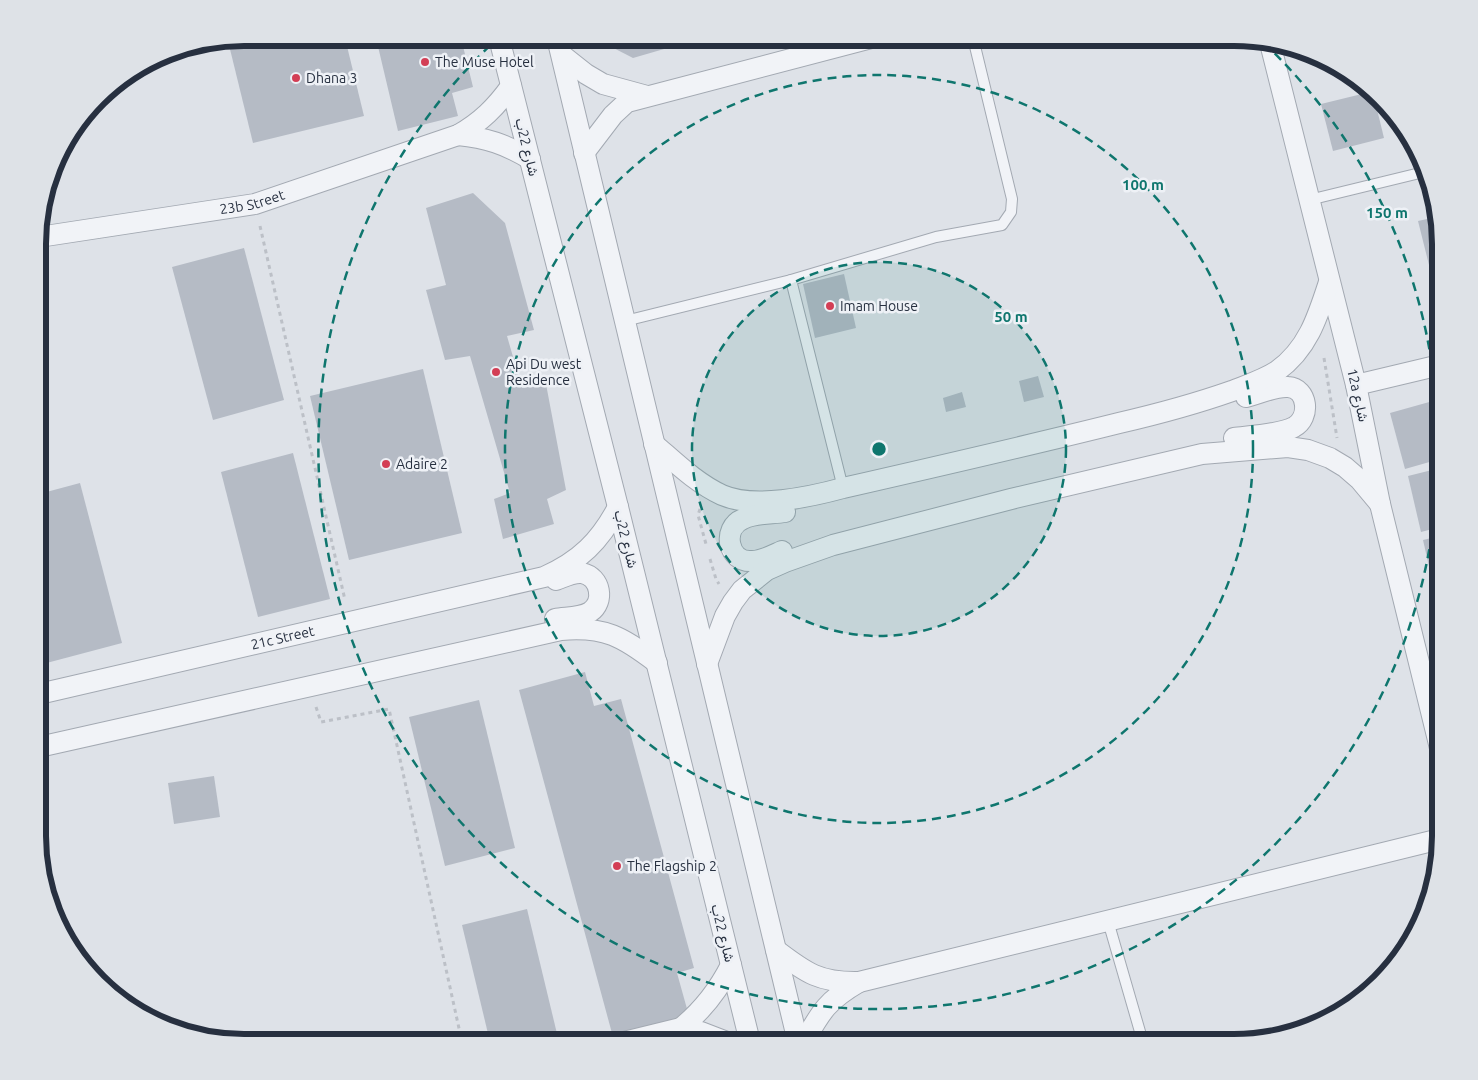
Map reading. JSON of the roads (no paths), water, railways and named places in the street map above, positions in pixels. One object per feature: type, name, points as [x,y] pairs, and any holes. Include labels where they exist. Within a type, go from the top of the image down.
[{"type":"street","name":"شارع 22ب","points":[[501,46],[618,507],[748,1034]]},
{"type":"street","points":[[559,46],[586,74],[603,84],[647,96]]},
{"type":"street","points":[[559,46],[796,1034]]},
{"type":"street","points":[[584,153],[613,115],[627,102],[840,46]]},
{"type":"street","name":"12a شارع","points":[[1272,50],[1356,385],[1380,504],[1432,715]]},
{"type":"street","name":"23b Street","points":[[47,236],[255,204],[458,134],[474,126],[488,114],[501,101],[511,86]]},
{"type":"street","name":"23b Street","points":[[458,134],[496,141],[530,159]]},
{"type":"street","points":[[654,444],[694,477],[723,495],[740,500],[762,502],[818,495],[999,453],[1192,405],[1258,381],[1277,370],[1294,356],[1306,341],[1316,320],[1329,282]]},
{"type":"street","points":[[1356,385],[1432,368]]},
{"type":"street","points":[[1192,405],[1222,404],[1287,387],[1299,392],[1306,404],[1304,418],[1296,427],[1218,441],[1211,444],[1202,454]]},
{"type":"street","points":[[707,664],[724,616],[742,590],[767,570],[833,545],[1011,499],[1202,454],[1288,447],[1308,450],[1330,458],[1345,467],[1360,480],[1380,504]]},
{"type":"street","points":[[818,495],[806,507],[798,511],[742,519],[730,531],[731,549],[736,556],[752,561],[814,541],[833,545]]},
{"type":"street","name":"21c Street","points":[[46,692],[544,577],[560,570],[588,549],[600,536],[618,507]]},
{"type":"street","name":"21c Street","points":[[507,642],[516,634],[537,623],[588,613],[598,602],[600,595],[599,587],[595,580],[581,573],[546,582],[527,581]]},
{"type":"street","name":"21c Street","points":[[46,745],[561,630],[589,629],[602,631],[628,642],[657,663]]},
{"type":"street","points":[[776,950],[800,968],[819,978],[839,982],[859,982],[1432,841]]},
{"type":"street","points":[[682,1028],[710,1000],[732,966]]},
{"type":"street","points":[[809,1034],[824,1008],[840,993],[859,982]]},
{"type":"street","points":[[657,1034],[682,1028],[706,1034]]},
{"type":"lane","points":[[625,321],[791,280],[936,237],[1002,225],[1012,212],[1012,199],[975,46]]},
{"type":"lane","points":[[1309,200],[1419,173]]},
{"type":"lane","points":[[791,280],[843,488]]},
{"type":"lane","points":[[1108,921],[1141,1034]]},
{"type":"place","name":"The Muse Hotel","points":[[425,62]]},
{"type":"place","name":"Dhana 3","points":[[296,78]]},
{"type":"place","name":"Imam House","points":[[830,306]]},
{"type":"place","name":"Api Du west Residence","points":[[496,372]]},
{"type":"place","name":"Adaire 2","points":[[386,464]]},
{"type":"place","name":"The Flagship 2","points":[[617,866]]}]
